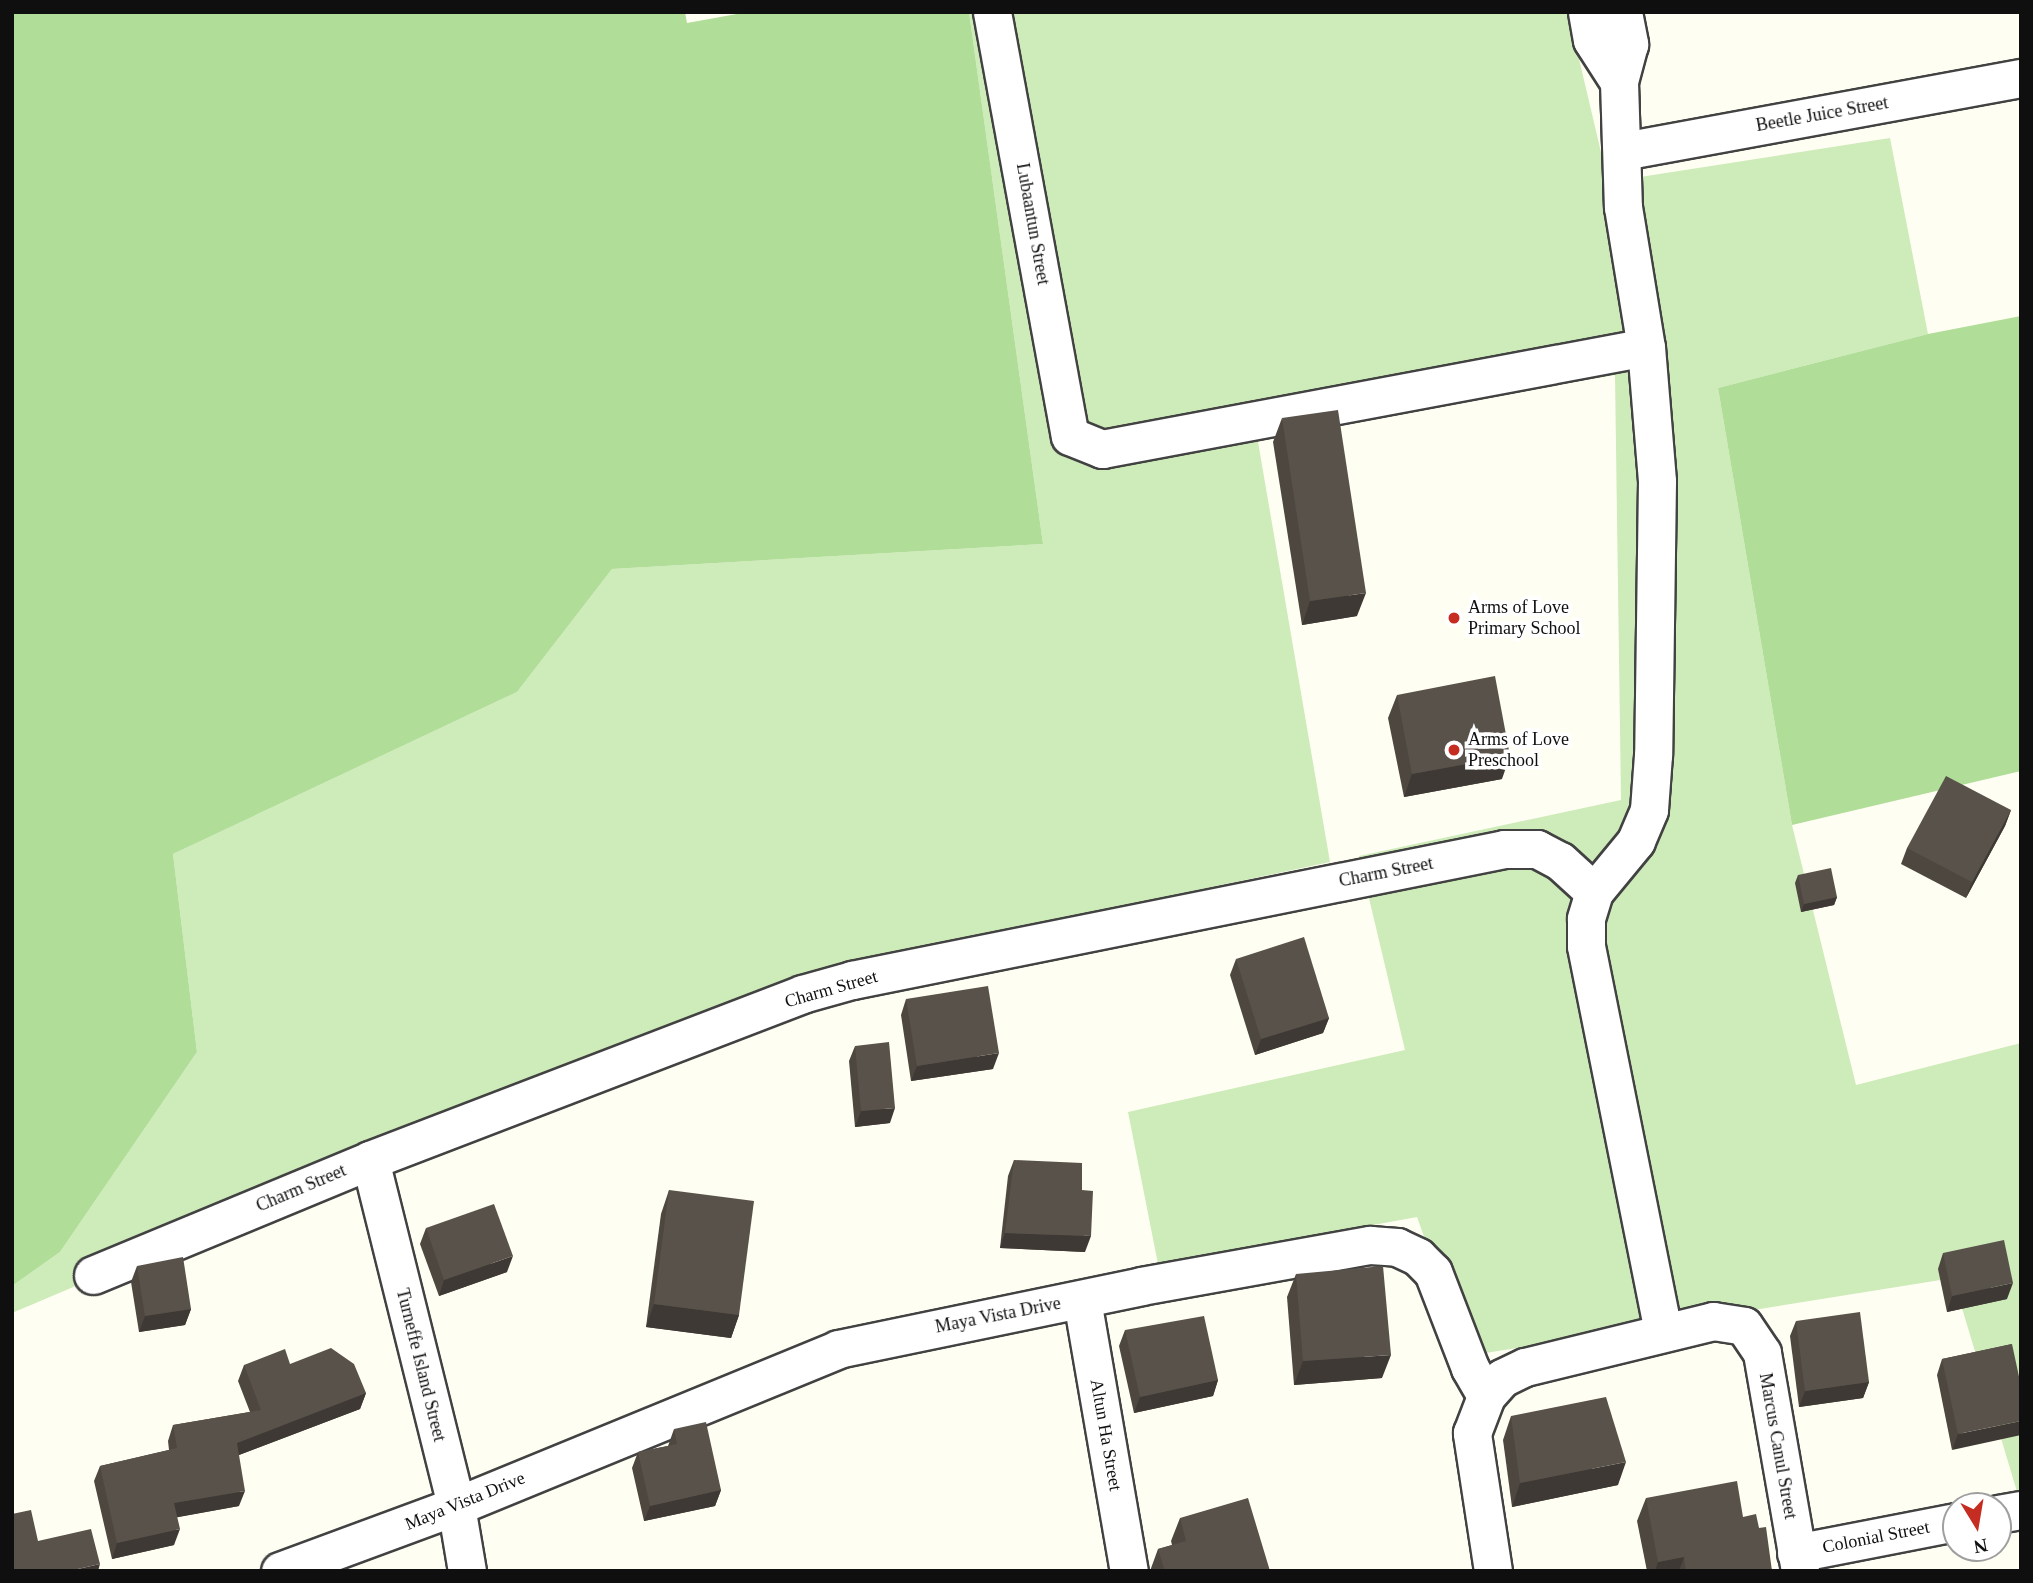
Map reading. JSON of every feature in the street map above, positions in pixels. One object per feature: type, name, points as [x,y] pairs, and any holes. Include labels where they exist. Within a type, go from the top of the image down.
[{"type":"street","name":"Lubaantun Street","points":[[992,12],[1070,436],[1102,449],[1646,347]]},
{"type":"street","points":[[1587,12],[1592,40],[1619,82]]},
{"type":"street","points":[[1493,1571],[1472,1433],[1486,1396],[1503,1378],[1525,1367],[1663,1332],[1590,982],[1586,919],[1594,892],[1636,841],[1649,810],[1657,481],[1646,347],[1623,207],[1619,82],[1629,44],[1623,12]]},
{"type":"street","name":"Beetle Juice Street","points":[[1623,151],[2021,78]]},
{"type":"street","name":"Charm Street","points":[[93,1275],[370,1160],[802,994],[852,980],[1504,849],[1537,849],[1560,861],[1594,892]]},
{"type":"street","name":"Turneffe Island Street","points":[[370,1160],[456,1506],[467,1571]]},
{"type":"street","name":"Maya Vista Drive","points":[[280,1571],[456,1506],[838,1349],[1370,1245],[1397,1247],[1418,1257],[1433,1272],[1470,1368],[1486,1396]]},
{"type":"street","name":"Altun Ha Street","points":[[1082,1300],[1129,1571]]},
{"type":"street","name":"Marcus Canul Street","points":[[1663,1332],[1713,1321],[1744,1326],[1762,1353],[1798,1562]]},
{"type":"street","name":"Colonial Street","points":[[1798,1562],[1942,1526]]},
{"type":"green space","points":[[12,12],[685,12],[687,23],[748,12],[969,12],[1043,544],[612,569],[517,692],[173,854],[197,1052],[60,1252],[12,1286]]},
{"type":"green space","points":[[969,12],[1568,12],[1608,182],[1890,138],[1928,334],[1718,388],[1792,825],[1856,1085],[2021,1043],[2021,1505],[1953,1278],[1467,1356],[1417,1217],[1158,1264],[1128,1112],[1405,1050],[1359,856],[1621,800],[1615,375],[1257,436],[1330,862],[823,969],[12,1313],[12,1286],[60,1252],[197,1052],[173,854],[517,692],[612,569],[1043,544]]},
{"type":"green space","points":[[2021,316],[2021,771],[1792,825],[1718,388],[1928,334]]},
{"type":"building","points":[[1338,410],[1366,593],[1310,601],[1282,418]]},
{"type":"building","points":[[1495,676],[1510,756],[1412,774],[1397,695]]},
{"type":"building","points":[[1946,776],[2011,810],[1972,882],[1907,848]]},
{"type":"building","points":[[1831,868],[1837,897],[1804,904],[1798,875]]},
{"type":"building","points":[[1304,937],[1329,1018],[1261,1039],[1236,959]]},
{"type":"building","points":[[988,986],[999,1053],[917,1066],[906,999]]},
{"type":"building","points":[[889,1042],[895,1108],[861,1111],[855,1046]]},
{"type":"building","points":[[1014,1160],[1082,1163],[1082,1190],[1093,1191],[1091,1236],[1005,1233]]},
{"type":"building","points":[[669,1190],[754,1201],[739,1315],[654,1304]]},
{"type":"building","points":[[494,1204],[513,1256],[444,1280],[426,1228]]},
{"type":"building","points":[[2004,1240],[2013,1283],[1952,1296],[1943,1253]]},
{"type":"building","points":[[183,1257],[191,1309],[145,1316],[137,1266]]},
{"type":"building","points":[[1383,1266],[1391,1355],[1303,1361],[1296,1274]]},
{"type":"building","points":[[1860,1312],[1869,1382],[1805,1391],[1796,1321]]},
{"type":"building","points":[[1204,1316],[1218,1380],[1140,1397],[1125,1330]]},
{"type":"building","points":[[2012,1344],[2021,1386],[2021,1421],[1958,1434],[1942,1359]]},
{"type":"building","points":[[331,1348],[354,1364],[366,1393],[237,1443],[245,1491],[174,1503],[180,1529],[117,1543],[100,1466],[177,1448],[173,1425],[261,1410],[244,1365],[285,1349],[290,1364]]},
{"type":"building","points":[[1606,1397],[1626,1462],[1520,1483],[1511,1416]]},
{"type":"building","points":[[706,1422],[721,1490],[650,1506],[638,1452],[677,1444],[674,1429]]},
{"type":"building","points":[[1737,1481],[1743,1517],[1756,1514],[1759,1528],[1766,1527],[1772,1571],[1686,1571],[1684,1557],[1658,1562],[1646,1498]]},
{"type":"building","points":[[1248,1498],[1270,1571],[1165,1571],[1158,1549],[1186,1541],[1180,1518]]},
{"type":"building","points":[[31,1510],[38,1541],[91,1529],[100,1564],[69,1571],[12,1571],[12,1514]]},
{"type":"place","name":"Arms of Love Primary School","points":[[1454,618]]},
{"type":"place","name":"Arms of Love Preschool","points":[[1454,750]]}]
